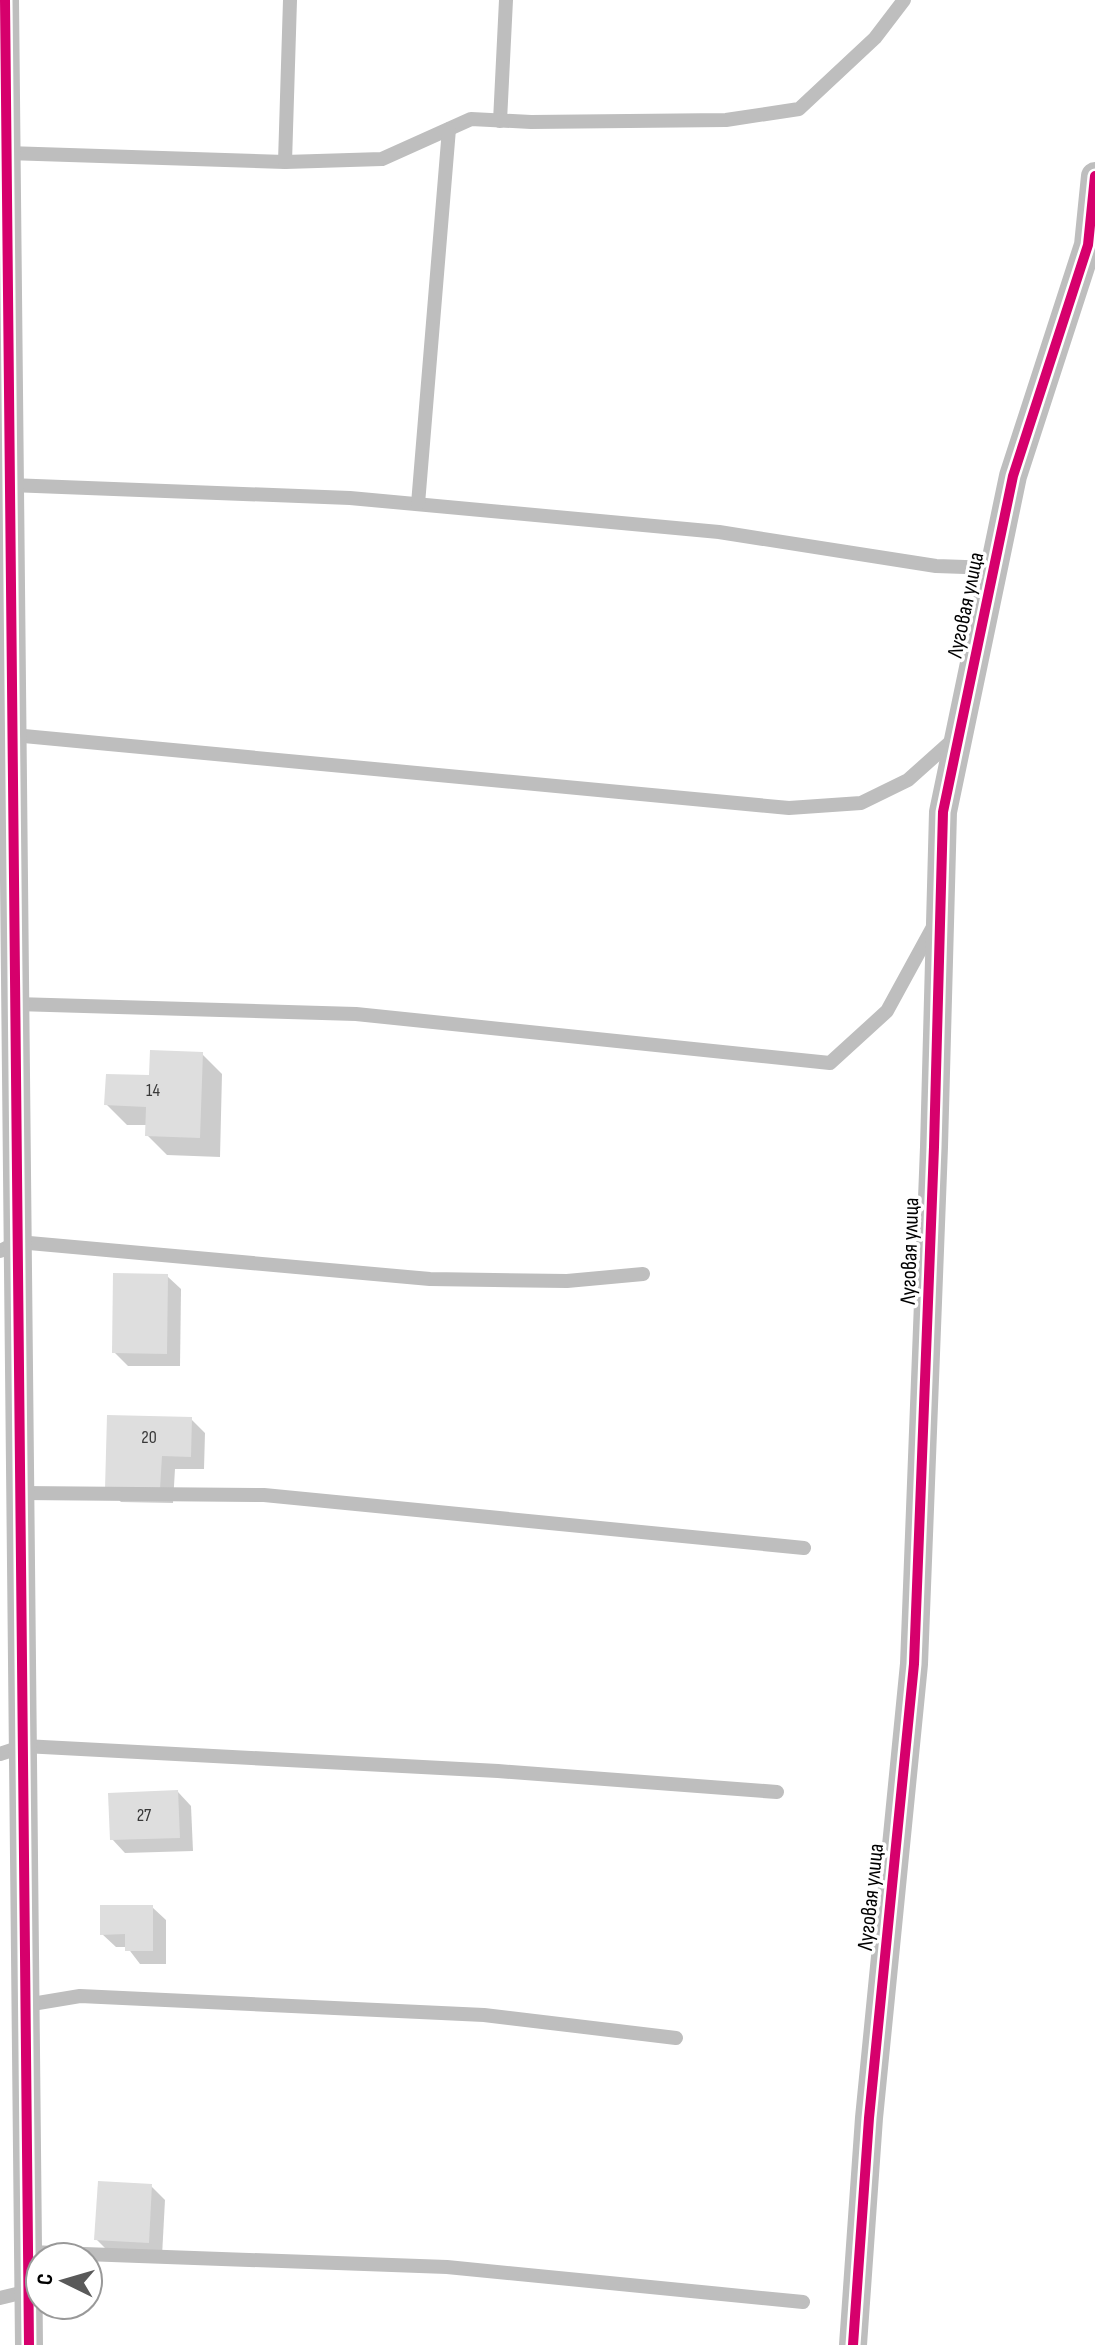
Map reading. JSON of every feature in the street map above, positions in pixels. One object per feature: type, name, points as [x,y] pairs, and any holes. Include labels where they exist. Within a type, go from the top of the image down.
[{"type":"street","points":[[5,0],[16,1004],[9,1246],[21,1493],[12,1750],[26,2005],[29,2241]]},
{"type":"street","name":"Луговая улица","points":[[853,2345],[869,2118],[914,1664],[943,812],[1013,476],[1088,245],[1095,176]]},
{"type":"street","points":[[29,2321],[29,2345]]},
{"type":"lane","points":[[285,162],[290,0]]},
{"type":"lane","points":[[500,121],[506,0]]},
{"type":"lane","points":[[7,153],[285,162],[382,159],[471,119],[726,120],[799,109],[875,38],[904,0]]},
{"type":"lane","points":[[418,504],[449,129]]},
{"type":"lane","points":[[10,485],[350,498],[719,532],[936,566],[994,568]]},
{"type":"lane","points":[[13,735],[789,808],[861,803],[908,780],[960,734]]},
{"type":"lane","points":[[16,1004],[356,1014],[830,1063],[887,1011],[941,914]]},
{"type":"lane","points":[[9,1246],[430,1279],[567,1281],[643,1274]]},
{"type":"lane","points":[[21,1493],[264,1495],[804,1548]]},
{"type":"lane","points":[[12,1750],[498,1771],[777,1792]]},
{"type":"lane","points":[[26,2005],[80,1996],[469,2014],[676,2038]]},
{"type":"lane","points":[[104,2255],[447,2267],[803,2302]]},
{"type":"lane","points":[[0,2298],[24,2292]]},
{"type":"building","points":[[150,1050],[203,1052],[200,1138],[145,1136],[146,1107],[104,1105],[106,1074],[149,1075]]},
{"type":"building","points":[[113,1273],[168,1274],[167,1354],[112,1353]]},
{"type":"building","points":[[107,1415],[192,1417],[191,1457],[162,1456],[160,1490],[105,1489]]},
{"type":"building","points":[[178,1790],[180,1838],[110,1840],[108,1793]]},
{"type":"building","points":[[100,1905],[153,1905],[153,1951],[125,1951],[125,1934],[100,1935]]},
{"type":"building","points":[[98,2181],[152,2184],[149,2243],[94,2240]]},
{"type":"cycle path","points":[[5,0],[29,2345]]},
{"type":"cycle path","points":[[853,2345],[869,2118],[914,1664],[934,1147],[943,812],[1013,476],[1088,245],[1095,176]]}]
